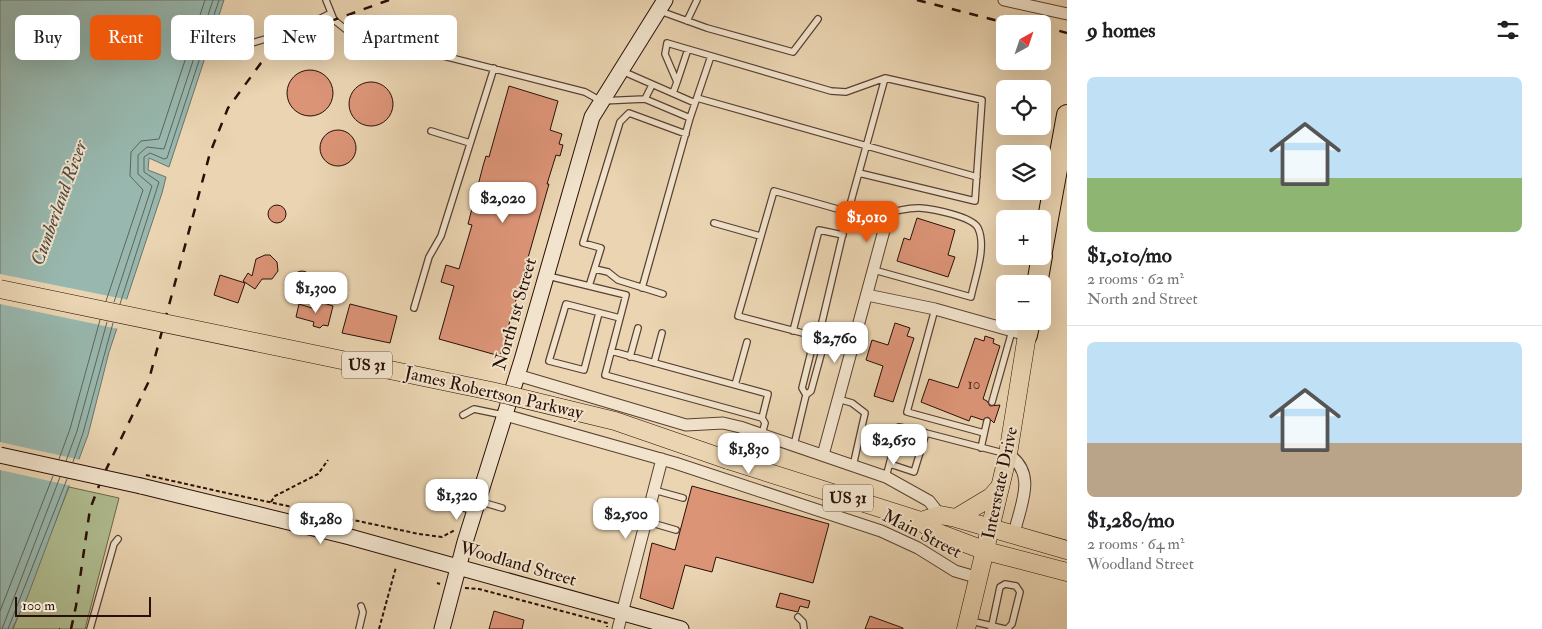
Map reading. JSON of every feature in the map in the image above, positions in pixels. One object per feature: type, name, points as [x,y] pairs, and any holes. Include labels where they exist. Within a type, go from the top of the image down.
[{"type":"highway","points":[[1050,210],[1066,122]]},
{"type":"main road","name":"North 1st Street","points":[[442,629],[473,507],[512,394],[592,117],[661,5]]},
{"type":"main road","name":"James Robertson Parkway","points":[[0,289],[500,393],[615,421],[728,460],[921,521],[933,531],[986,551],[1067,572]]},
{"type":"main road","name":"Interstate Drive","points":[[968,616],[986,551],[989,528],[1008,454],[1023,330]]},
{"type":"main road","name":"Woodland Street","points":[[0,455],[141,486],[459,567],[681,629]]},
{"type":"main road","points":[[921,521],[948,517],[991,497],[999,488]]},
{"type":"main road","points":[[948,517],[1067,550]]},
{"type":"street","points":[[1004,0],[1067,14]]},
{"type":"street","points":[[823,455],[889,212]]},
{"type":"street","points":[[867,295],[996,323]]},
{"type":"street","name":"Main Street","points":[[517,375],[686,425],[723,423],[762,434],[886,477],[928,501],[948,517]]},
{"type":"street","name":"Main Street","points":[[505,415],[662,459],[881,531],[918,548],[955,571],[979,578]]},
{"type":"street","points":[[1008,454],[1022,466],[1026,478],[1014,534]]},
{"type":"street","points":[[618,629],[662,459]]},
{"type":"lane","points":[[326,0],[334,20],[349,32],[585,92],[601,101],[645,99],[690,118]]},
{"type":"lane","points":[[687,21],[697,0]]},
{"type":"lane","points":[[661,5],[687,21],[792,52],[818,20]]},
{"type":"lane","points":[[254,43],[299,29],[331,14]]},
{"type":"lane","points":[[677,82],[665,54],[667,43],[831,91],[846,92],[885,78],[982,100],[975,201],[859,173]]},
{"type":"lane","points":[[673,93],[688,49]]},
{"type":"lane","points":[[642,288],[690,118],[711,56]]},
{"type":"lane","points":[[414,308],[429,257],[441,236],[494,68]]},
{"type":"lane","points":[[620,70],[652,86],[696,100],[977,176]]},
{"type":"lane","points":[[806,395],[802,388],[812,348],[818,340],[848,212],[885,78]]},
{"type":"lane","points":[[645,99],[652,86]]},
{"type":"lane","points":[[590,286],[601,248],[583,243],[620,122],[629,113],[686,134]]},
{"type":"lane","points":[[431,132],[470,143]]},
{"type":"lane","points":[[794,445],[806,395],[811,391],[822,351],[818,340],[794,331],[738,316],[774,191],[848,212]]},
{"type":"lane","points":[[872,275],[971,297],[981,244],[978,227],[972,222],[954,215],[918,208],[889,212]]},
{"type":"lane","points":[[714,222],[760,236]]},
{"type":"lane","points":[[794,331],[819,230],[843,236]]},
{"type":"lane","points":[[595,269],[608,272],[618,280],[664,294]]},
{"type":"lane","points":[[546,276],[626,295],[604,375],[762,418]]},
{"type":"lane","points":[[599,313],[584,370],[549,361],[566,304],[620,318]]},
{"type":"lane","points":[[935,309],[907,412],[984,433]]},
{"type":"lane","points":[[630,357],[638,328]]},
{"type":"lane","points":[[992,402],[1023,330]]},
{"type":"lane","points":[[654,363],[662,333]]},
{"type":"lane","points":[[735,385],[747,342]]},
{"type":"lane","points":[[611,351],[768,394],[762,418],[765,424],[762,434]]},
{"type":"lane","points":[[838,399],[852,403],[864,413],[853,466]]},
{"type":"lane","points":[[463,415],[474,410],[505,415]]},
{"type":"lane","points":[[981,448],[987,421]]},
{"type":"lane","points":[[886,477],[899,427],[1008,454]]},
{"type":"lane","points":[[890,464],[914,472],[926,433]]},
{"type":"lane","points":[[654,490],[683,498]]},
{"type":"lane","points":[[430,497],[473,507],[502,508]]},
{"type":"lane","points":[[645,521],[676,530]]},
{"type":"lane","points":[[90,629],[112,552],[118,540]]},
{"type":"lane","points":[[968,616],[991,627],[1006,629],[1012,624],[1020,592],[1016,586],[1005,584],[1000,587],[991,627]]},
{"type":"lane","points":[[359,629],[363,612],[361,606]]},
{"type":"lane","points":[[798,617],[803,622],[804,629]]},
{"type":"path","points":[[271,502],[275,496],[318,474],[328,460]]},
{"type":"path","points":[[222,492],[442,537],[453,533],[473,507]]},
{"type":"path","points":[[476,550],[479,552],[478,555]]},
{"type":"path","points":[[379,629],[396,567]]},
{"type":"path","points":[[467,587],[607,623],[607,629]]},
{"type":"green space","points":[[69,487],[119,498],[85,629],[13,629]]},
{"type":"water","name":"Cumberland River","points":[[0,0],[224,0],[219,15],[171,15],[171,60],[204,60],[169,167],[149,158],[148,170],[166,177],[109,352],[88,435],[27,598],[12,629],[0,629]]},
{"type":"pier","points":[[0,274],[129,300],[119,329],[0,304]]},
{"type":"pier","points":[[0,442],[81,460],[72,486],[0,470]]},
{"type":"building","points":[[310,70],[323,74],[329,80],[333,93],[329,106],[323,112],[310,116],[297,112],[291,106],[287,93],[291,80],[297,74]]},
{"type":"building","points":[[367,82],[375,82],[387,88],[393,104],[387,120],[375,126],[367,126],[355,120],[349,108],[349,100],[355,88]]},
{"type":"building","points":[[509,86],[558,101],[550,130],[562,134],[559,144],[563,145],[560,156],[556,155],[547,184],[549,184],[500,356],[439,339],[454,286],[441,282],[446,265],[459,269],[472,225],[468,224],[483,166],[486,156],[489,157]]},
{"type":"building","points":[[338,130],[345,131],[351,135],[355,141],[355,155],[351,161],[345,165],[338,166],[331,165],[325,161],[321,155],[320,148],[321,141],[325,135],[331,131]]},
{"type":"building","points":[[277,205],[283,208],[286,214],[283,220],[277,223],[271,220],[268,214],[271,208]]},
{"type":"building","points":[[917,218],[955,230],[948,255],[955,257],[948,277],[897,261],[904,238],[910,240]]},
{"type":"building","points":[[270,255],[277,262],[278,271],[272,279],[262,279],[255,289],[243,281],[248,273],[252,276],[256,259]]},
{"type":"building","points":[[302,271],[308,274],[311,280],[308,286],[302,289],[296,286],[293,280],[296,274]]},
{"type":"building","points":[[220,275],[245,283],[238,303],[214,295]]},
{"type":"building","points":[[317,301],[333,306],[328,326],[323,325],[320,328],[313,326],[314,322],[296,317],[299,304],[315,309]]},
{"type":"building","points":[[350,304],[397,316],[390,343],[342,333]]},
{"type":"building","points":[[895,323],[910,328],[907,336],[914,338],[893,402],[874,396],[883,366],[866,360],[872,340],[888,345]]},
{"type":"building","points":[[985,336],[994,339],[993,343],[1000,346],[983,399],[990,406],[1000,405],[994,423],[988,417],[983,420],[971,416],[969,421],[921,402],[929,379],[958,388],[975,338],[984,341]]},
{"type":"building","points":[[692,486],[829,524],[813,583],[716,557],[712,572],[685,565],[673,609],[640,598],[652,543],[675,550]]},
{"type":"building","points":[[780,593],[810,601],[808,608],[800,606],[798,612],[776,607]]},
{"type":"building","points":[[494,611],[524,620],[522,629],[489,629]]},
{"type":"building","points":[[870,616],[903,628],[903,629],[865,629]]},
{"type":"railway","points":[[71,629],[90,509],[102,478],[148,383],[210,153],[228,108],[261,63],[284,43],[320,25],[389,0]]},
{"type":"railway","points":[[917,0],[996,20]]},
{"type":"railway","points":[[1051,29],[1067,33]]}]
